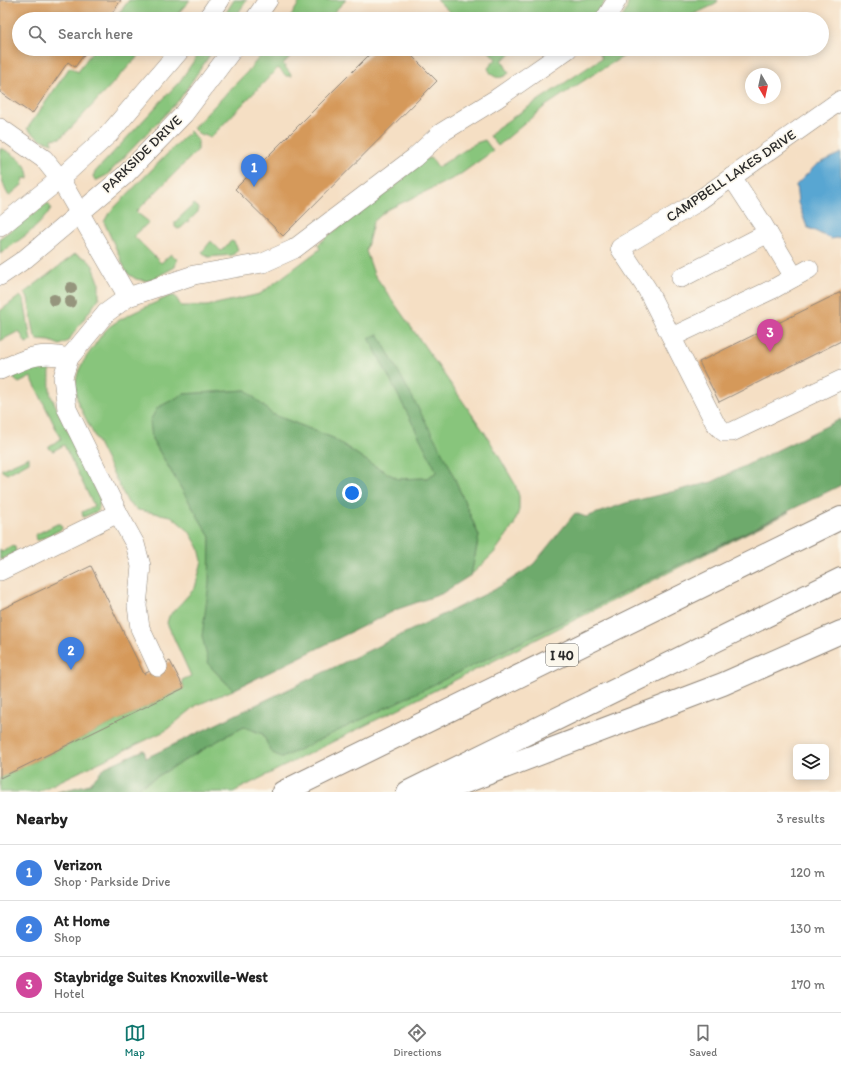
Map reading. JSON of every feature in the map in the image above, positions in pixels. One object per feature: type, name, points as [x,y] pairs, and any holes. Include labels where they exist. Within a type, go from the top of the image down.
[{"type":"highway","name":"I 40","points":[[283,792],[839,519]]},
{"type":"highway","points":[[408,792],[841,579]]},
{"type":"highway","points":[[439,792],[723,684],[841,632]]},
{"type":"street","points":[[212,12],[220,0]]},
{"type":"street","points":[[260,12],[268,0]]},
{"type":"street","points":[[609,12],[617,0]]},
{"type":"street","points":[[0,227],[60,179],[109,134],[176,56]]},
{"type":"street","name":"PARKSIDE DRIVE","points":[[0,276],[25,259],[125,175],[184,114],[228,56]]},
{"type":"street","points":[[158,667],[140,628],[137,606],[141,566],[135,544],[118,513],[67,409],[63,377],[68,358],[106,313],[128,298],[194,275],[263,263],[294,249],[414,158],[441,133],[496,99],[558,56]]},
{"type":"street","name":"CAMPBELL LAKES DRIVE","points":[[672,337],[647,289],[620,248],[694,204],[841,100]]},
{"type":"street","points":[[1,130],[44,159],[60,179],[128,298]]},
{"type":"street","points":[[732,177],[768,234],[802,273],[672,337],[715,423],[724,432],[732,432],[841,380]]},
{"type":"street","points":[[681,278],[768,234]]},
{"type":"street","points":[[0,370],[30,358],[50,354],[68,358]]},
{"type":"street","points":[[0,571],[118,513]]},
{"type":"green space","points":[[129,0],[190,0],[179,12],[120,12]]},
{"type":"green space","points":[[234,0],[247,0],[239,12],[226,12]]},
{"type":"green space","points":[[301,0],[346,0],[334,12],[293,12]]},
{"type":"green space","points":[[437,0],[606,0],[597,12],[450,12]]},
{"type":"green space","points":[[629,0],[718,0],[716,4],[698,12],[626,11]]},
{"type":"green space","points":[[89,56],[138,56],[60,138],[52,139],[52,143],[40,139],[27,129],[70,67],[78,72]]},
{"type":"green space","points":[[197,56],[209,56],[179,100],[107,175],[95,181],[93,176],[95,172],[180,81]]},
{"type":"green space","points":[[260,56],[291,56],[283,64],[292,76],[286,76],[278,68],[210,138],[205,134],[201,136],[193,128],[248,71]]},
{"type":"green space","points":[[493,56],[508,56],[502,60],[509,73],[503,77],[494,76],[488,68],[496,59]]},
{"type":"green space","points":[[601,56],[624,56],[544,107],[498,146],[490,136],[497,128],[602,58]]},
{"type":"green space","points":[[190,131],[198,141],[198,150],[136,212],[149,222],[134,236],[161,263],[171,254],[177,259],[175,267],[147,281],[136,279],[127,273],[104,222],[109,213]]},
{"type":"green space","points":[[485,140],[493,151],[458,176],[387,210],[373,222],[366,251],[374,274],[487,436],[515,484],[519,496],[519,510],[514,525],[494,553],[471,575],[479,536],[449,465],[415,427],[437,472],[427,478],[398,479],[373,465],[333,438],[272,414],[246,390],[184,394],[157,408],[152,439],[210,537],[209,665],[233,690],[197,705],[165,731],[37,792],[0,792],[0,778],[184,688],[182,680],[191,676],[167,623],[169,616],[195,588],[202,561],[199,548],[189,531],[171,516],[138,510],[128,503],[78,403],[76,394],[76,379],[78,373],[84,360],[101,336],[109,327],[122,319],[138,310],[170,296],[175,296],[181,306],[207,306],[260,294],[320,249],[318,245],[329,235],[389,191],[424,160],[429,158],[433,160],[438,167],[476,143]]},
{"type":"green space","points":[[0,149],[8,151],[17,157],[27,169],[29,174],[29,179],[24,178],[22,185],[9,196],[2,180]]},
{"type":"green space","points":[[48,203],[51,208],[41,222],[28,234],[0,254],[0,238]]},
{"type":"green space","points":[[194,204],[199,208],[198,212],[181,228],[178,229],[175,227],[175,222]]},
{"type":"green space","points":[[211,241],[221,251],[231,241],[234,242],[238,249],[233,255],[208,257],[202,252]]},
{"type":"green space","points":[[75,254],[87,259],[93,266],[99,282],[99,298],[68,341],[60,345],[50,341],[38,340],[35,337],[28,298],[24,293]]},
{"type":"green space","points":[[20,296],[24,300],[31,341],[26,343],[19,331],[0,341],[0,311]]},
{"type":"green space","points":[[378,334],[449,465],[479,536],[471,575],[441,594],[398,609],[233,690],[209,665],[202,636],[209,583],[210,537],[152,439],[150,421],[157,408],[184,394],[246,390],[272,414],[333,438],[373,465],[398,479],[427,478],[437,472],[369,338]]},
{"type":"green space","points":[[37,364],[48,364],[50,370],[51,396],[99,497],[100,502],[98,511],[83,517],[82,512],[94,506],[64,445],[53,451],[49,448],[49,446],[61,439],[31,377],[19,383],[14,379],[15,374]]},
{"type":"green space","points":[[841,419],[841,485],[282,758],[271,752],[263,734],[244,727],[131,792],[57,792],[90,784],[105,767],[144,750],[146,758],[494,590],[532,566],[575,513],[586,517],[626,503],[712,482]]},
{"type":"green space","points":[[29,457],[29,462],[7,474],[2,471],[2,469]]},
{"type":"green space","points":[[789,512],[233,792],[131,792],[244,727],[263,734],[271,752],[282,757]]},
{"type":"green space","points":[[57,524],[61,524],[62,529],[36,540],[35,535]]},
{"type":"green space","points":[[12,546],[15,547],[16,552],[0,560],[0,549],[2,552]]},
{"type":"water","points":[[841,153],[841,237],[831,239],[807,227],[798,203],[796,185],[816,165]]},
{"type":"building","points":[[0,0],[121,0],[113,12],[12,12],[12,56],[83,56],[75,67],[68,62],[32,114],[0,92]]},
{"type":"building","points":[[368,56],[412,56],[437,81],[283,236],[235,189]]},
{"type":"building","points":[[841,292],[841,341],[719,402],[699,362]]},
{"type":"building","points":[[91,566],[144,674],[170,661],[184,688],[0,778],[0,610]]},
{"type":"place","name":"Verizon","points":[[254,187]]},
{"type":"place","name":"Staybridge Suites Knoxville-West","points":[[770,352]]},
{"type":"place","name":"At Home","points":[[71,670]]}]
